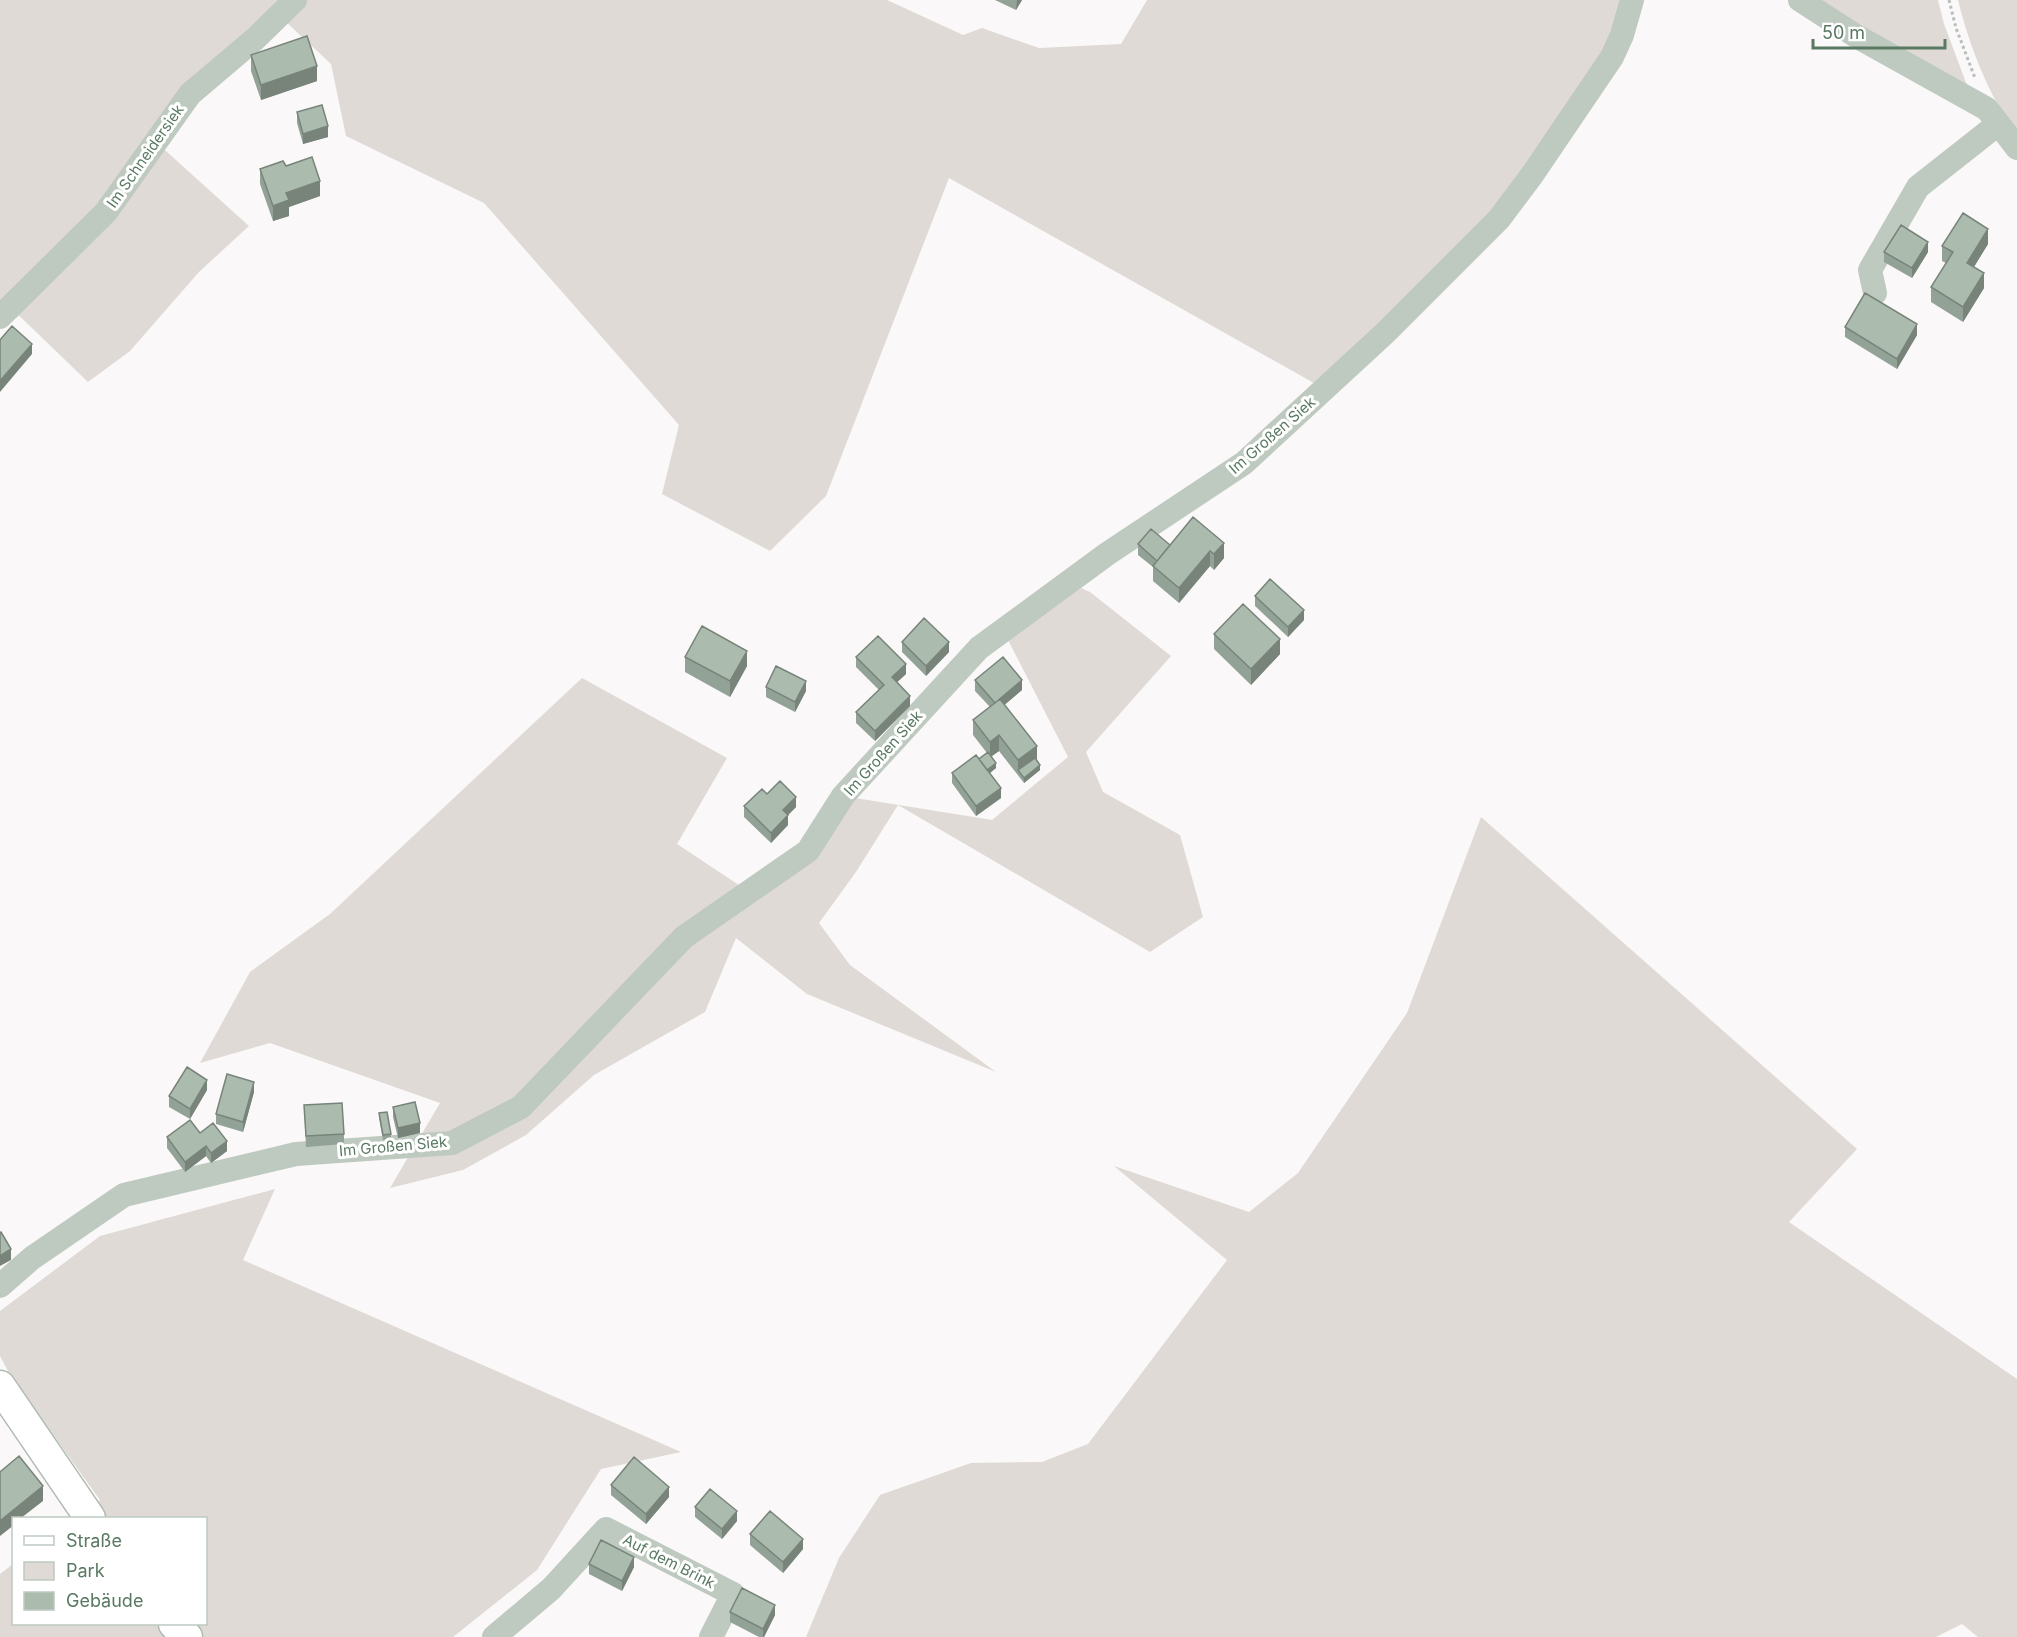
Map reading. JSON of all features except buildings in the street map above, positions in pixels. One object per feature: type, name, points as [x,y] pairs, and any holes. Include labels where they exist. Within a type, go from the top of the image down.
[{"type":"main road","points":[[0,1386],[89,1517]]},
{"type":"main road","points":[[176,1625],[187,1637]]},
{"type":"street","name":"Im Schneidersiek","points":[[0,317],[106,212],[189,93],[255,39],[295,0]]},
{"type":"street","name":"Im Großen Siek","points":[[0,1286],[32,1258],[123,1195],[296,1154],[452,1143],[521,1107],[684,937],[808,851],[843,796],[979,648],[1107,554],[1244,463],[1384,333],[1499,219],[1532,175],[1612,57],[1622,35],[1632,0]]},
{"type":"street","points":[[1800,0],[1993,116],[2017,148]]},
{"type":"street","points":[[1875,293],[1870,270],[1918,187],[1993,116]]},
{"type":"street","name":"Auf dem Brink","points":[[494,1637],[551,1589],[606,1528],[733,1594],[711,1637]]},
{"type":"path","points":[[1949,0],[1956,28],[1993,116]]},
{"type":"green space","points":[[0,0],[887,0],[963,35],[982,28],[1039,48],[1121,44],[1147,0],[1626,0],[1603,62],[1496,215],[1321,387],[949,178],[826,496],[770,551],[662,494],[679,425],[484,203],[346,136],[331,64],[285,21],[156,142],[249,226],[199,272],[130,351],[88,382],[5,302],[0,308]]},
{"type":"green space","points":[[1807,0],[1938,0],[1944,24],[1968,88]]},
{"type":"green space","points":[[1958,0],[2017,0],[2017,135],[1997,103],[1981,70]]},
{"type":"green space","points":[[1081,588],[1090,592],[1171,656],[1086,752],[1103,792],[1180,835],[1203,917],[1150,952],[898,805],[856,872],[819,923],[850,965],[996,1072],[807,994],[736,938],[705,1012],[594,1075],[526,1135],[463,1170],[390,1188],[440,1103],[270,1043],[200,1063],[250,972],[330,914],[582,678],[727,758],[677,844],[751,893],[808,851],[843,796],[992,820],[1068,757],[1008,640]]},
{"type":"green space","points":[[1481,817],[1857,1149],[1789,1222],[2017,1379],[2017,1637],[1978,1637],[1962,1624],[1936,1637],[806,1637],[839,1558],[880,1495],[971,1463],[1042,1462],[1088,1444],[1227,1260],[1114,1166],[1249,1212],[1298,1173],[1407,1013]]},
{"type":"green space","points":[[275,1189],[243,1260],[681,1452],[601,1469],[537,1570],[453,1637],[0,1637],[0,1574],[12,1565],[12,1625],[207,1625],[207,1517],[76,1517],[100,1500],[10,1375],[0,1356],[0,1311],[100,1236]]}]
